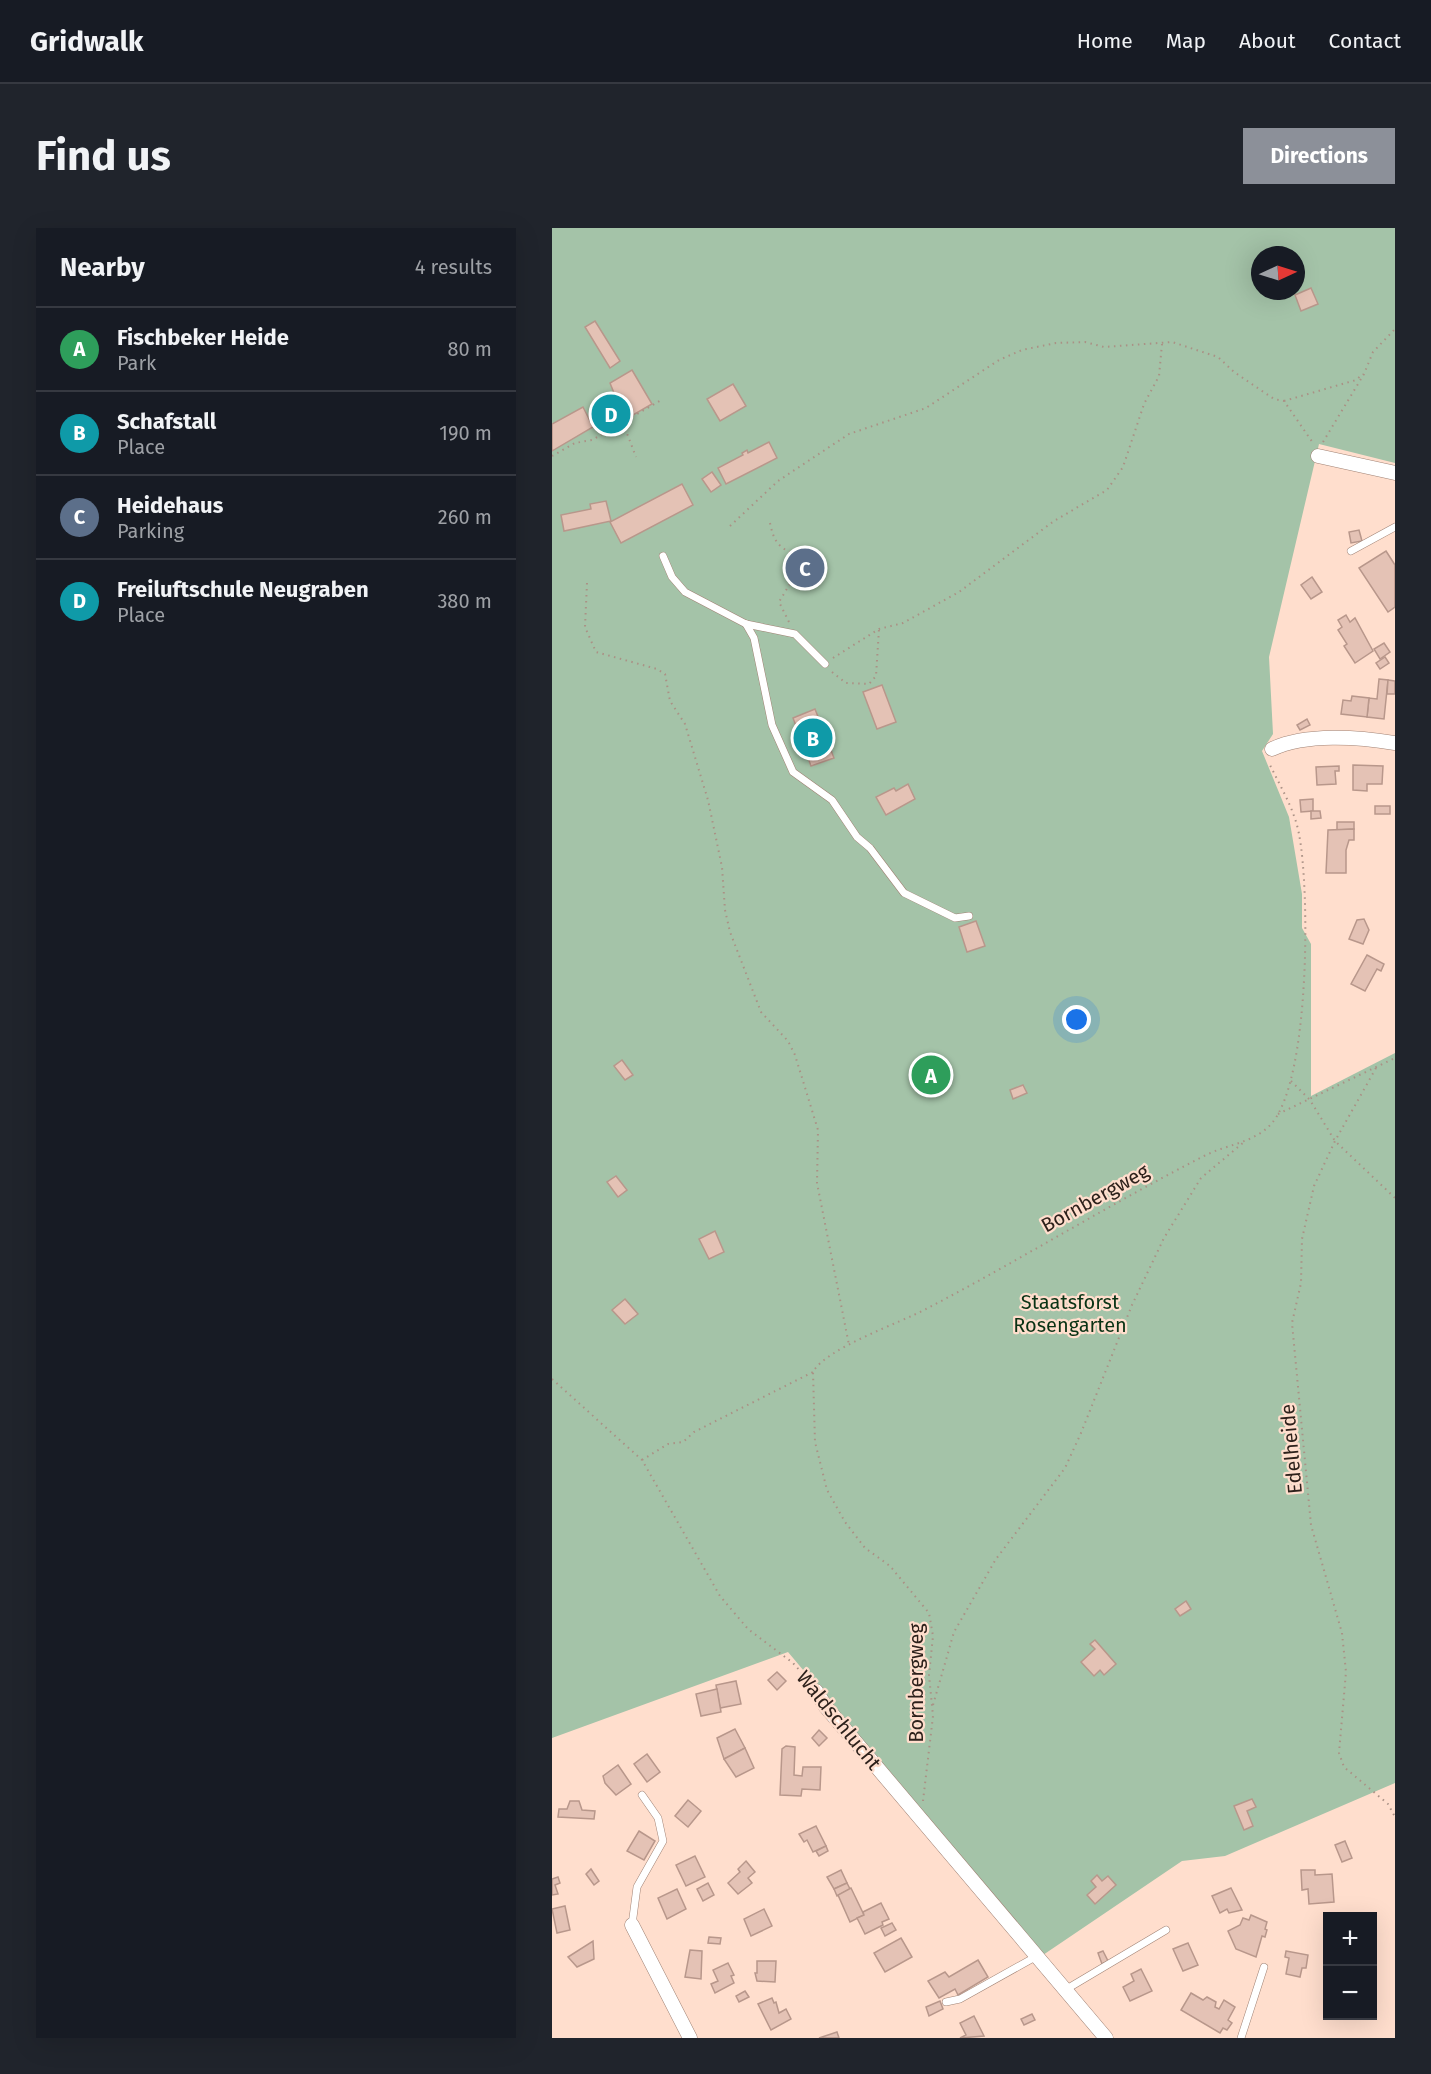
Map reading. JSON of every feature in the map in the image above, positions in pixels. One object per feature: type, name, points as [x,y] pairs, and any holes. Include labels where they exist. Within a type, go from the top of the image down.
[{"type":"street","points":[[1318,456],[1395,473]]},
{"type":"street","points":[[1272,749],[1325,739],[1368,738],[1395,743]]},
{"type":"street","name":"Waldschlucht","points":[[816,1691],[826,1707],[1106,2038]]},
{"type":"street","points":[[632,1925],[690,2038]]},
{"type":"lane","points":[[1351,551],[1395,527]]},
{"type":"lane","points":[[663,556],[672,577],[685,592],[746,624],[795,634],[825,664]]},
{"type":"lane","points":[[746,624],[754,638],[772,725],[793,772],[832,800],[858,837],[870,848],[904,893],[955,918],[969,915]]},
{"type":"lane","points":[[632,1925],[637,1887],[663,1841],[658,1818],[642,1795]]},
{"type":"lane","points":[[1065,1990],[1166,1930]]},
{"type":"lane","points":[[946,2002],[960,1999],[1037,1956]]},
{"type":"lane","points":[[1241,2038],[1264,1966]]},
{"type":"path","points":[[1284,401],[1319,449],[1364,374],[1373,352],[1395,329]]},
{"type":"path","points":[[729,526],[778,481],[849,434],[926,408],[999,360],[1022,350],[1056,343],[1085,342],[1104,347],[1172,342],[1218,357],[1234,372],[1274,399],[1284,401],[1356,380],[1364,374]]},
{"type":"path","points":[[879,629],[876,676],[869,684],[846,683],[825,664],[879,629],[903,623],[959,592],[1054,521],[1107,490],[1123,467],[1144,404],[1159,376],[1162,343]]},
{"type":"path","points":[[552,456],[575,443],[592,440],[663,399]]},
{"type":"path","points":[[622,423],[636,458]]},
{"type":"path","points":[[770,523],[772,536],[781,548],[790,552]]},
{"type":"path","points":[[794,578],[778,602],[795,634]]},
{"type":"path","points":[[587,583],[585,627],[596,652],[665,674],[670,701],[685,724],[708,800],[722,867],[725,910],[730,932],[761,1012],[788,1041],[795,1056],[818,1130],[817,1183],[849,1345]]},
{"type":"path","points":[[1272,749],[1268,755],[1269,763],[1289,802],[1299,833],[1306,895],[1300,1041],[1291,1081],[1278,1114]]},
{"type":"path","name":"Bornbergweg","points":[[920,1818],[927,1780],[932,1708],[929,1675],[933,1636],[929,1613],[890,1566],[865,1548],[845,1522],[827,1490],[815,1442],[813,1372],[817,1365],[849,1345],[926,1310],[1132,1192],[1214,1151],[1245,1141],[1265,1131],[1278,1114],[1395,1058]]},
{"type":"path","name":"Edelheide","points":[[1376,1068],[1335,1141],[1314,1186],[1302,1239],[1301,1283],[1292,1323],[1311,1525],[1342,1633],[1346,1672],[1339,1753],[1344,1767],[1388,1804],[1395,1817]]},
{"type":"path","points":[[1291,1081],[1310,1100],[1335,1141],[1395,1198]]},
{"type":"path","points":[[932,1708],[954,1632],[996,1559],[1065,1468],[1082,1433],[1132,1305],[1164,1238],[1201,1178],[1245,1141]]},
{"type":"path","name":"Bornbergweg","points":[[642,1460],[668,1444],[679,1443],[694,1432],[813,1372]]},
{"type":"path","name":"Waldschlucht","points":[[552,1379],[642,1460],[720,1596],[748,1629],[800,1669],[816,1691]]},
{"type":"green space","name":"Staatsforst Rosengarten","points":[[552,228],[1395,228],[1395,463],[1319,444],[1269,657],[1273,734],[1262,751],[1289,817],[1302,894],[1302,928],[1311,944],[1311,1096],[1395,1053],[1395,1783],[1225,1856],[1182,1861],[1043,1955],[788,1652],[552,1738]]},
{"type":"building","points":[[1311,288],[1318,304],[1301,311],[1297,300],[1305,300],[1305,291]]},
{"type":"building","points":[[595,321],[620,361],[610,368],[585,327]]},
{"type":"building","points":[[632,370],[652,404],[633,415],[621,395],[616,398],[610,383]]},
{"type":"building","points":[[733,384],[746,406],[720,421],[707,399]]},
{"type":"building","points":[[621,395],[633,415],[602,434],[589,414]]},
{"type":"building","points":[[583,407],[593,427],[552,451],[552,424]]},
{"type":"building","points":[[769,442],[777,458],[726,484],[718,468],[743,455],[742,453],[747,450],[748,453]]},
{"type":"building","points":[[712,472],[721,485],[711,492],[702,479]]},
{"type":"building","points":[[682,484],[693,505],[621,543],[610,522]]},
{"type":"building","points":[[606,501],[611,521],[564,531],[561,515],[591,509],[590,504]]},
{"type":"building","points":[[1359,530],[1362,541],[1351,543],[1349,532]]},
{"type":"building","points":[[1386,551],[1395,565],[1395,607],[1388,612],[1359,568]]},
{"type":"building","points":[[1312,577],[1322,592],[1311,599],[1301,585]]},
{"type":"building","points":[[1346,615],[1350,622],[1355,618],[1373,651],[1355,663],[1344,646],[1347,644],[1338,630],[1342,627],[1338,620]]},
{"type":"building","points":[[1384,643],[1390,652],[1380,659],[1374,649]]},
{"type":"building","points":[[1385,657],[1389,663],[1380,669],[1376,663]]},
{"type":"building","points":[[1379,679],[1388,680],[1384,719],[1367,717],[1369,698],[1377,699]]},
{"type":"building","points":[[1388,680],[1395,681],[1395,694],[1387,694]]},
{"type":"building","points":[[882,685],[896,722],[877,729],[863,692]]},
{"type":"building","points":[[1352,696],[1369,698],[1367,717],[1341,714],[1343,700],[1351,701]]},
{"type":"building","points":[[815,709],[834,758],[811,766],[793,718]]},
{"type":"building","points":[[1307,719],[1310,725],[1300,730],[1297,725]]},
{"type":"building","points":[[1353,765],[1383,766],[1382,784],[1367,784],[1367,791],[1353,790]]},
{"type":"building","points":[[1339,766],[1339,771],[1335,771],[1336,784],[1317,785],[1316,767]]},
{"type":"building","points":[[908,784],[915,799],[886,815],[876,797],[894,788],[896,791]]},
{"type":"building","points":[[1313,799],[1313,811],[1301,812],[1300,800]]},
{"type":"building","points":[[1375,806],[1390,806],[1390,814],[1375,814]]},
{"type":"building","points":[[1311,811],[1320,811],[1321,818],[1311,819]]},
{"type":"building","points":[[1337,822],[1354,822],[1354,829],[1337,830]]},
{"type":"building","points":[[1354,829],[1354,840],[1349,840],[1346,850],[1346,873],[1326,873],[1328,830]]},
{"type":"building","points":[[1364,919],[1369,930],[1363,944],[1349,939],[1357,920]]},
{"type":"building","points":[[976,921],[985,946],[967,952],[959,927]]},
{"type":"building","points":[[1367,955],[1384,964],[1381,971],[1377,969],[1365,991],[1351,984]]},
{"type":"building","points":[[622,1060],[633,1075],[625,1080],[614,1066]]},
{"type":"building","points":[[1023,1085],[1027,1093],[1013,1099],[1010,1090]]},
{"type":"building","points":[[616,1176],[627,1190],[618,1197],[607,1182]]},
{"type":"building","points":[[715,1231],[724,1252],[709,1259],[699,1239]]},
{"type":"building","points":[[625,1299],[638,1314],[625,1324],[612,1310]]},
{"type":"building","points":[[1186,1601],[1191,1609],[1180,1616],[1175,1609]]},
{"type":"building","points":[[1095,1640],[1116,1664],[1104,1675],[1100,1670],[1094,1676],[1081,1662],[1095,1649],[1090,1644]]},
{"type":"building","points":[[777,1672],[786,1681],[777,1690],[768,1680]]},
{"type":"building","points":[[736,1681],[741,1704],[720,1708],[716,1685]]},
{"type":"building","points":[[717,1689],[721,1712],[701,1716],[696,1694]]},
{"type":"building","points":[[735,1729],[745,1748],[724,1759],[717,1738]]},
{"type":"building","points":[[819,1730],[827,1738],[819,1746],[812,1738]]},
{"type":"building","points":[[786,1746],[795,1747],[794,1775],[802,1776],[803,1767],[821,1767],[820,1790],[802,1789],[801,1796],[780,1795],[782,1749]]},
{"type":"building","points":[[745,1748],[754,1768],[736,1777],[724,1759]]},
{"type":"building","points":[[647,1754],[660,1772],[647,1782],[634,1764]]},
{"type":"building","points":[[618,1765],[631,1784],[616,1795],[605,1783],[603,1776]]},
{"type":"building","points":[[1252,1799],[1256,1807],[1247,1811],[1253,1826],[1244,1830],[1234,1806]]},
{"type":"building","points":[[688,1800],[701,1811],[688,1827],[675,1816]]},
{"type":"building","points":[[570,1801],[579,1801],[582,1810],[595,1811],[594,1819],[558,1817],[559,1809],[567,1809]]},
{"type":"building","points":[[816,1826],[826,1846],[813,1852],[807,1840],[804,1842],[799,1834]]},
{"type":"building","points":[[639,1831],[655,1841],[644,1860],[627,1851]]},
{"type":"building","points":[[1345,1841],[1352,1858],[1342,1862],[1335,1845]]},
{"type":"building","points":[[826,1846],[828,1851],[819,1856],[816,1851]]},
{"type":"building","points":[[695,1856],[705,1877],[686,1886],[676,1865]]},
{"type":"building","points":[[746,1861],[755,1872],[748,1878],[752,1883],[738,1894],[728,1883],[740,1872],[738,1869]]},
{"type":"building","points":[[591,1869],[599,1881],[594,1885],[586,1874]]},
{"type":"building","points":[[841,1870],[847,1883],[834,1889],[827,1877]]},
{"type":"building","points":[[1301,1870],[1315,1870],[1315,1875],[1332,1874],[1334,1902],[1309,1904],[1308,1889],[1302,1890]]},
{"type":"building","points":[[1097,1875],[1102,1881],[1108,1876],[1116,1885],[1095,1904],[1087,1895],[1096,1887],[1091,1881]]},
{"type":"building","points":[[558,1877],[560,1883],[555,1885],[558,1894],[552,1895],[552,1879]]},
{"type":"building","points":[[708,1883],[714,1895],[703,1901],[697,1889]]},
{"type":"building","points":[[847,1883],[850,1889],[837,1896],[834,1889]]},
{"type":"building","points":[[851,1888],[864,1915],[850,1922],[838,1895]]},
{"type":"building","points":[[1231,1888],[1242,1910],[1229,1913],[1227,1909],[1220,1913],[1212,1896]]},
{"type":"building","points":[[677,1889],[686,1909],[667,1919],[658,1898]]},
{"type":"building","points":[[881,1903],[889,1919],[882,1922],[883,1925],[865,1934],[857,1918],[864,1915],[863,1912]]},
{"type":"building","points":[[565,1906],[570,1930],[557,1933],[552,1909]]},
{"type":"building","points":[[764,1909],[772,1926],[751,1936],[744,1919]]},
{"type":"building","points":[[1251,1915],[1267,1922],[1265,1937],[1262,1936],[1256,1957],[1236,1949],[1228,1931],[1240,1925],[1243,1918],[1249,1920]]},
{"type":"building","points":[[892,1923],[896,1930],[885,1936],[881,1928]]},
{"type":"building","points":[[709,1937],[721,1938],[720,1944],[708,1943]]},
{"type":"building","points":[[901,1938],[912,1957],[885,1972],[874,1953]]},
{"type":"building","points":[[593,1941],[594,1959],[577,1967],[568,1957]]},
{"type":"building","points":[[1188,1943],[1198,1965],[1183,1971],[1173,1949]]},
{"type":"building","points":[[690,1950],[702,1951],[701,1979],[685,1977]]},
{"type":"building","points":[[1103,1951],[1108,1961],[1102,1964],[1098,1953]]},
{"type":"building","points":[[1286,1951],[1308,1955],[1306,1968],[1302,1968],[1300,1977],[1286,1974],[1289,1958],[1285,1957]]},
{"type":"building","points":[[978,1960],[988,1977],[958,1995],[955,1989],[939,1998],[928,1981],[945,1972],[949,1977]]},
{"type":"building","points":[[757,1961],[776,1961],[775,1982],[757,1981],[755,1973],[757,1973]]},
{"type":"building","points":[[728,1963],[734,1975],[731,1976],[734,1983],[715,1993],[711,1984],[718,1981],[713,1970]]},
{"type":"building","points":[[1141,1969],[1152,1991],[1130,2001],[1123,1987],[1134,1981],[1131,1974]]},
{"type":"building","points":[[745,1991],[749,1997],[739,2002],[736,1996]]},
{"type":"building","points":[[1191,1993],[1203,2000],[1207,1997],[1216,2002],[1215,2007],[1219,2009],[1224,2000],[1235,2007],[1228,2020],[1232,2023],[1227,2030],[1223,2028],[1220,2033],[1181,2010]]},
{"type":"building","points":[[772,1998],[774,2003],[776,2002],[779,2013],[786,2009],[791,2019],[771,2030],[758,2004]]},
{"type":"building","points":[[940,2001],[943,2009],[929,2016],[926,2007]]},
{"type":"building","points":[[1032,2014],[1035,2020],[1024,2025],[1021,2019]]},
{"type":"building","points":[[974,2016],[984,2036],[960,2038],[966,2035],[960,2023]]},
{"type":"building","points":[[837,2032],[839,2038],[819,2038]]},
{"type":"place","name":"Freiluftschule Neugraben","points":[[611,414]]},
{"type":"place","name":"Heidehaus","points":[[805,568]]},
{"type":"place","name":"Schafstall","points":[[813,738]]},
{"type":"place","name":"Fischbeker Heide","points":[[931,1075]]}]
